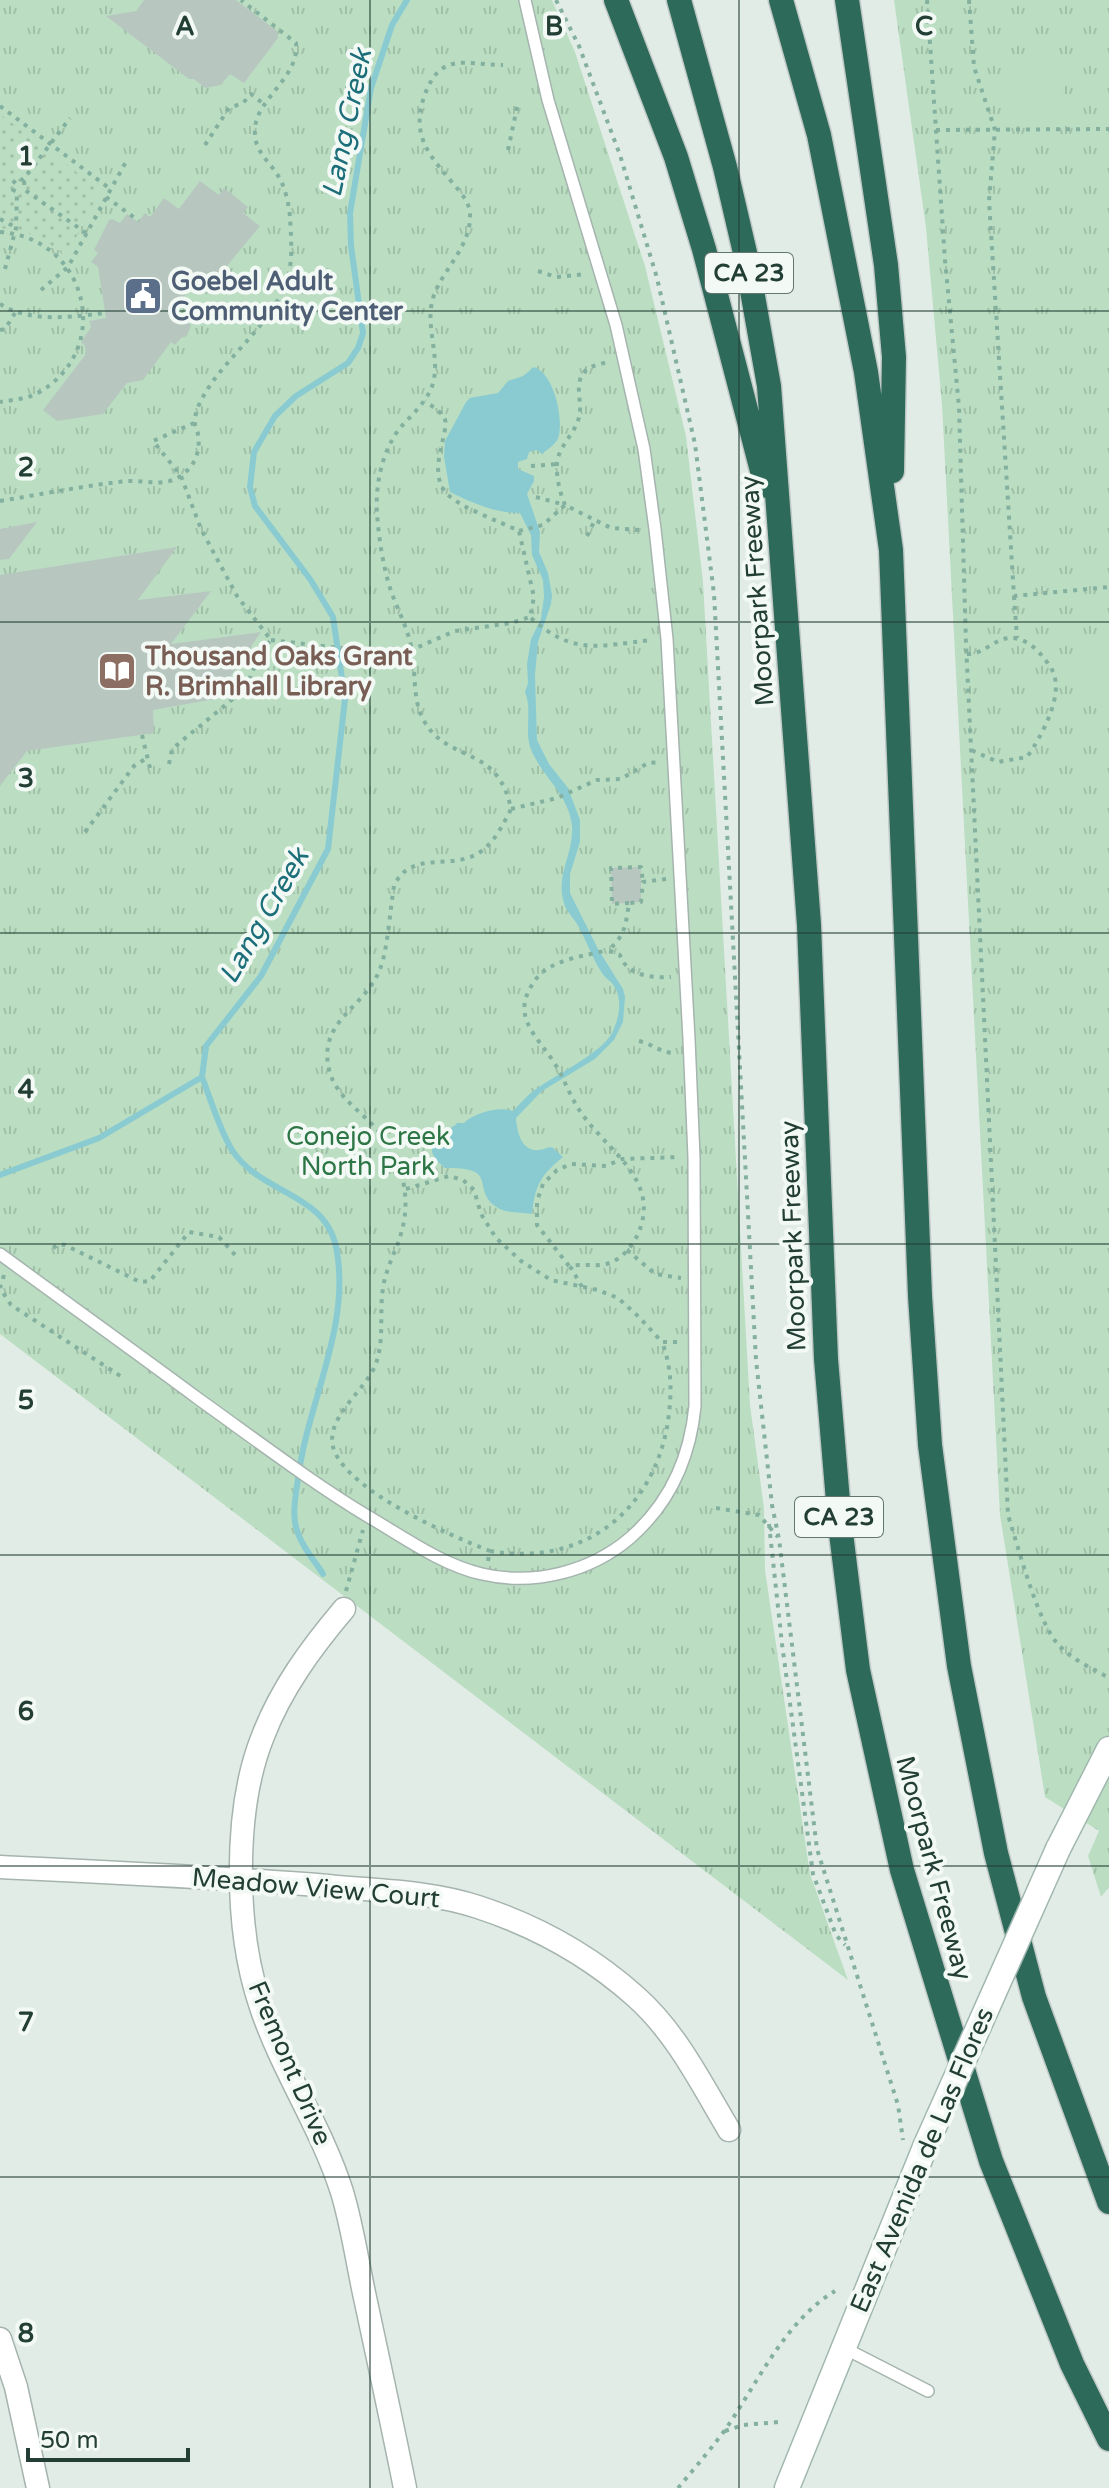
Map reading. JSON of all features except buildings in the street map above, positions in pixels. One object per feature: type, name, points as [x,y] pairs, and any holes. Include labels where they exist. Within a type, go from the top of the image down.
[{"type":"highway","points":[[616,0],[676,157],[699,233],[783,553]]},
{"type":"highway","name":"Moorpark Freeway","points":[[679,0],[746,257],[769,386],[809,925],[826,1359],[840,1525],[858,1670],[902,1870],[991,2161],[1072,2364],[1109,2439]]},
{"type":"highway","points":[[781,0],[819,135],[834,209],[866,372],[891,550]]},
{"type":"highway","points":[[847,0],[886,265],[894,357],[891,550],[920,1296],[930,1445],[957,1650],[996,1853],[1034,1997],[1109,2202]]},
{"type":"street","name":"Fremont Drive","points":[[344,1609],[290,1680],[263,1736],[251,1772],[244,1810],[242,1879],[245,1946],[260,2004],[279,2052],[320,2131],[343,2195],[405,2488]]},
{"type":"street","name":"East Avenida de Las Flores","points":[[787,2488],[843,2347],[914,2144],[1109,1749]]},
{"type":"street","name":"Meadow View Court","points":[[0,1867],[242,1879],[422,1895],[475,1906],[535,1928],[592,1961],[637,1997],[679,2046],[729,2130]]},
{"type":"street","points":[[0,2339],[16,2387],[38,2488]]},
{"type":"lane","points":[[0,1254],[317,1483],[367,1516],[467,1570],[485,1575],[533,1578],[564,1574],[618,1548],[642,1527],[663,1502],[687,1454],[695,1406],[694,1157],[667,639],[655,529],[644,449],[624,357],[601,268],[548,100],[525,0]]},
{"type":"lane","points":[[843,2347],[928,2391]]},
{"type":"path","points":[[0,501],[142,480],[155,483],[181,476],[196,459],[198,436],[194,423],[197,407],[205,392],[252,336],[288,278],[290,214],[282,183],[257,147],[255,128],[258,115],[282,85],[297,51],[296,43],[241,0]]},
{"type":"path","points":[[556,0],[579,46],[620,155],[657,278],[695,444],[714,594],[756,1360],[772,1505],[779,1539],[817,1849],[898,2105],[914,2144]]},
{"type":"path","points":[[927,0],[959,407],[971,750],[1008,1515],[1025,1570],[1055,1642],[1065,1652],[1109,1678]]},
{"type":"path","points":[[969,0],[974,67],[995,130],[989,201],[1017,638]]},
{"type":"path","points":[[546,22],[562,13]]},
{"type":"path","points":[[406,1189],[449,1176],[463,1180],[474,1190],[481,1214],[496,1238],[521,1261],[551,1280],[598,1290],[618,1298],[662,1342],[671,1377],[669,1413],[657,1463],[639,1495],[619,1518],[578,1544],[527,1555],[490,1551],[427,1523],[373,1490],[344,1468],[333,1448],[333,1431],[339,1418],[375,1366],[381,1342],[383,1287],[402,1230],[406,1189],[390,1148],[380,1132],[337,1088],[331,1076],[327,1047],[338,1021],[367,991],[380,971],[394,886],[399,875],[421,863],[465,859],[478,854],[488,846],[511,809],[508,792],[498,775],[484,763],[436,738],[422,718],[410,640],[389,586],[376,512],[378,485],[389,446],[425,401],[434,380],[431,303],[439,282],[461,250],[470,215],[467,202],[433,161],[423,142],[419,118],[425,94],[436,75],[450,63],[466,60],[484,65],[503,65]]},
{"type":"path","points":[[205,145],[229,108],[243,103],[251,94],[265,105]]},
{"type":"path","points":[[508,150],[518,103]]},
{"type":"path","points":[[0,114],[2,107],[109,188]]},
{"type":"path","points":[[23,180],[70,118]]},
{"type":"path","points":[[936,130],[1109,129]]},
{"type":"path","points":[[41,290],[68,267],[128,158]]},
{"type":"path","points":[[18,178],[23,180],[25,190],[17,192],[12,184],[18,178]]},
{"type":"path","points":[[25,190],[86,233]]},
{"type":"path","points":[[5,269],[15,230],[17,192]]},
{"type":"path","points":[[106,197],[139,221]]},
{"type":"path","points":[[0,219],[49,247],[68,267],[80,292],[84,315],[75,355],[65,371],[32,396],[0,402]]},
{"type":"path","points":[[0,232],[15,230]]},
{"type":"path","points":[[538,271],[565,277],[601,268]]},
{"type":"path","points":[[0,304],[15,313],[49,317],[105,313]]},
{"type":"path","points":[[0,330],[5,329],[15,313]]},
{"type":"path","points":[[565,505],[560,492],[557,464],[580,411],[580,380],[593,366],[624,357]]},
{"type":"path","points":[[65,371],[70,376]]},
{"type":"path","points":[[425,401],[444,416],[446,423],[438,453],[439,476],[444,489],[459,502],[519,531],[543,525],[565,505]]},
{"type":"path","points":[[194,423],[153,441],[181,476],[201,529],[237,596],[271,640],[400,655],[455,631],[530,617]]},
{"type":"path","points":[[531,466],[557,464]]},
{"type":"path","points":[[536,497],[565,505],[611,528],[655,529]]},
{"type":"path","points":[[587,536],[595,520]]},
{"type":"path","points":[[519,531],[534,597],[530,617]]},
{"type":"path","points":[[1014,596],[1109,587]]},
{"type":"path","points":[[530,617],[550,635],[573,645],[667,639]]},
{"type":"path","points":[[967,654],[974,655],[996,640],[1017,638],[1037,649],[1055,673],[1054,702],[1043,734],[1027,757],[998,762],[971,750]]},
{"type":"path","points":[[169,764],[172,749],[245,689],[262,650],[271,640]]},
{"type":"path","points":[[142,735],[150,768]]},
{"type":"path","points":[[85,832],[134,766],[147,758]]},
{"type":"path","points":[[511,809],[557,798],[597,780],[621,779],[648,763],[674,760]]},
{"type":"path","points":[[641,867],[643,882],[641,902],[612,904],[611,868],[641,867]]},
{"type":"path","points":[[643,882],[680,877]]},
{"type":"path","points":[[570,1266],[613,1262],[635,1240],[643,1222],[645,1202],[641,1187],[622,1159],[589,1122],[527,1025],[523,1009],[536,979],[548,968],[608,950],[619,942],[629,903]]},
{"type":"path","points":[[608,950],[620,955],[630,970],[642,975],[666,978],[686,976]]},
{"type":"path","points":[[639,1041],[663,1052],[689,1052]]},
{"type":"path","points":[[582,1287],[570,1266],[537,1225],[537,1201],[543,1184],[557,1170],[571,1164],[606,1166],[622,1159],[694,1157]]},
{"type":"path","points":[[53,1248],[59,1244],[65,1245],[140,1282],[150,1281],[189,1232],[219,1237],[236,1256]]},
{"type":"path","points":[[627,1250],[655,1274],[665,1278],[695,1279]]},
{"type":"path","points":[[13,1263],[4,1275],[0,1288],[11,1305],[122,1377],[125,1369]]},
{"type":"path","points":[[662,1342],[695,1343]]},
{"type":"path","points":[[716,1508],[759,1515],[779,1539]]},
{"type":"path","points":[[344,1609],[345,1593],[367,1516]]},
{"type":"path","points":[[769,1524],[813,1874],[836,1935],[847,1946]]},
{"type":"path","points":[[485,1575],[490,1551]]},
{"type":"path","points":[[678,2488],[723,2432],[779,2348],[817,2302],[835,2291]]},
{"type":"path","points":[[723,2432],[743,2425],[779,2422]]},
{"type":"green space","name":"Conejo Creek North Park","points":[[0,0],[552,0],[575,52],[645,266],[686,436],[703,582],[750,1405],[764,1508],[765,1570],[810,1874],[848,1980],[0,1334]]},
{"type":"green space","points":[[894,0],[1109,0],[1109,1887],[1101,1897],[1088,1856],[1099,1831],[1045,1797],[1000,1515],[942,405],[926,228]]},
{"type":"green space","points":[[1034,61],[1055,69],[1063,90],[1055,111],[1034,119],[1013,111],[1005,90],[1013,69]]},
{"type":"green space","points":[[0,114],[100,190],[66,257],[36,236],[18,230],[0,229]]},
{"type":"green space","points":[[1109,635],[1109,717],[1088,700],[1081,676],[1088,652]]},
{"type":"water","points":[[534,367],[547,378],[556,396],[560,427],[558,438],[550,448],[542,454],[537,450],[529,452],[527,459],[518,462],[518,469],[534,476],[527,494],[540,532],[539,552],[548,573],[552,595],[538,642],[535,675],[537,740],[549,764],[568,788],[580,820],[580,842],[570,874],[570,893],[625,997],[623,1022],[614,1040],[595,1059],[542,1091],[516,1118],[519,1134],[528,1148],[539,1150],[552,1147],[563,1157],[540,1181],[532,1214],[499,1209],[488,1199],[479,1175],[473,1171],[445,1168],[434,1156],[432,1145],[457,1123],[464,1123],[487,1111],[513,1111],[535,1089],[590,1055],[612,1033],[619,1009],[617,991],[598,967],[565,906],[562,883],[572,836],[570,815],[529,745],[525,692],[527,664],[531,639],[541,619],[544,597],[543,580],[532,555],[531,535],[520,513],[484,507],[450,492],[444,457],[445,441],[470,398],[498,393],[508,381],[523,376]]},
{"type":"waterway","name":"Lang Creek","points":[[0,1175],[99,1138],[202,1077],[206,1046],[261,976],[328,849],[345,699],[333,617],[310,579],[255,506],[250,487],[254,452],[275,416],[296,396],[348,363],[363,333],[351,246],[350,213],[371,88],[392,25],[407,0]]},
{"type":"waterway","points":[[202,1077],[232,1150],[260,1177],[308,1205],[321,1217],[331,1232],[337,1252],[338,1309],[303,1451],[294,1509],[301,1540],[323,1574]]},
{"type":"place","name":"Goebel Adult Community Center","points":[[143,296]]},
{"type":"place","name":"Thousand Oaks Grant R. Brimhall Library","points":[[117,671]]}]
